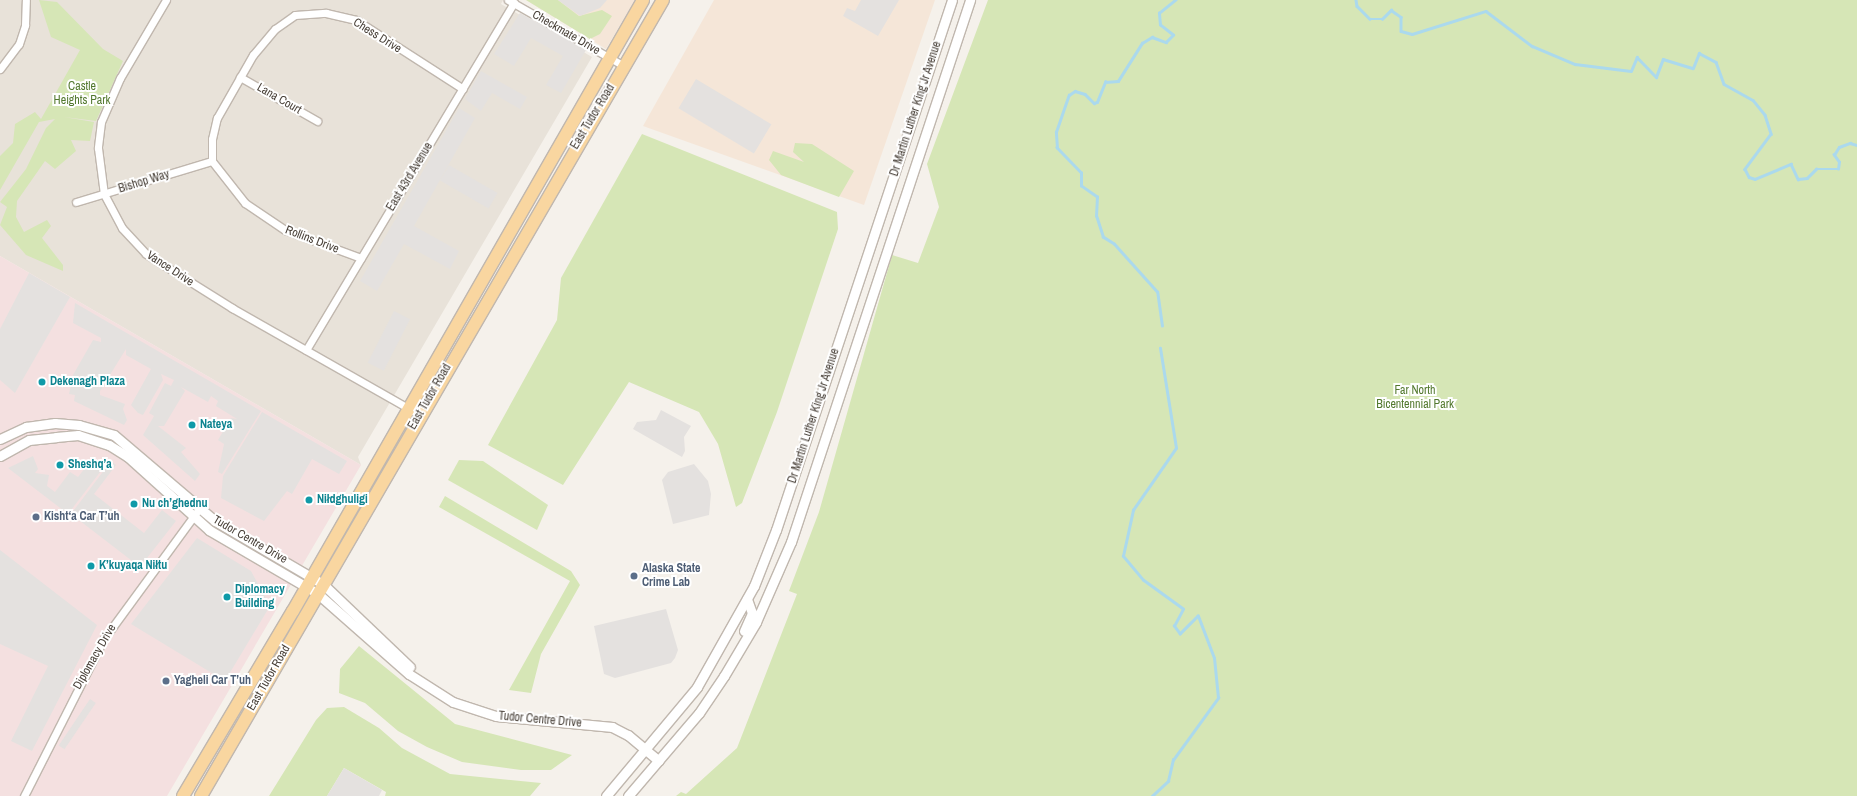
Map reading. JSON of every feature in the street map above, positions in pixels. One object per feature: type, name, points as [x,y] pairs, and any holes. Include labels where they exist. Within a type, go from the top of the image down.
[{"type":"main road","name":"East Tudor Road","points":[[183,796],[306,587],[311,575],[643,0]]},
{"type":"main road","name":"East Tudor Road","points":[[201,796],[420,415],[663,0]]},
{"type":"street","points":[[0,69],[19,44],[25,25],[26,0]]},
{"type":"street","name":"Vance Drive","points":[[166,0],[105,108],[98,148],[104,194],[122,228],[146,254],[306,350],[420,415]]},
{"type":"street","name":"Dr Martin Luther King Jr Avenue","points":[[606,796],[646,750],[697,686],[747,599],[776,530],[952,0]]},
{"type":"street","name":"Dr Martin Luther King Jr Avenue","points":[[628,796],[659,761],[724,676],[756,622],[791,542],[970,0]]},
{"type":"street","name":"Checkmate Drive","points":[[511,2],[624,66]]},
{"type":"street","name":"East 43rd Avenue","points":[[306,350],[462,89],[511,2]]},
{"type":"street","name":"Chess Drive","points":[[240,77],[252,55],[275,29],[295,15],[326,13],[356,20],[462,89]]},
{"type":"street","points":[[212,161],[212,139],[217,118],[240,77]]},
{"type":"street","name":"Lana Court","points":[[240,77],[317,121]]},
{"type":"street","name":"Bishop Way","points":[[76,202],[212,161]]},
{"type":"street","name":"Rollins Drive","points":[[212,161],[245,203],[285,230],[361,258]]},
{"type":"street","name":"Tudor Centre Drive","points":[[0,439],[26,427],[55,423],[102,430],[124,441],[199,509],[311,575],[320,589],[409,674],[419,678],[434,691],[473,711],[612,727],[646,750],[659,761]]},
{"type":"street","name":"Tudor Centre Drive","points":[[0,456],[29,440],[78,435],[96,439],[128,457],[192,517],[306,587],[320,589]]},
{"type":"street","name":"Diplomacy Drive","points":[[24,796],[103,640],[199,509]]},
{"type":"street","points":[[724,676],[752,613],[747,599]]},
{"type":"shaded area","points":[[0,0],[503,0],[501,4],[592,57],[358,457],[361,465],[0,256]]},
{"type":"shaded area","points":[[526,0],[635,0],[606,49]]},
{"type":"shaded area","points":[[558,0],[607,0],[600,8],[580,16]]},
{"type":"shaded area","points":[[714,0],[935,0],[864,205],[643,126]]},
{"type":"shaded area","points":[[861,0],[899,0],[878,36],[843,16],[847,8],[855,11]]},
{"type":"shaded area","points":[[520,13],[586,50],[561,93],[546,85],[563,56],[531,38],[514,66],[494,54]]},
{"type":"shaded area","points":[[481,71],[527,97],[520,109],[492,93],[481,111],[465,99]]},
{"type":"shaded area","points":[[696,79],[771,124],[754,153],[678,108]]},
{"type":"shaded area","points":[[459,108],[475,118],[414,226],[459,251],[450,269],[404,244],[377,291],[360,281]]},
{"type":"shaded area","points":[[449,165],[497,193],[488,209],[440,181]]},
{"type":"shaded area","points":[[0,256],[361,465],[167,796],[0,796]]},
{"type":"shaded area","points":[[29,273],[70,297],[15,393],[0,380],[0,329]]},
{"type":"shaded area","points":[[75,303],[261,411],[222,474],[218,472],[224,444],[218,440],[231,418],[237,419],[216,406],[218,401],[211,396],[208,402],[181,387],[185,391],[164,426],[158,426],[186,448],[181,452],[200,474],[195,481],[143,435],[154,416],[149,413],[165,383],[171,386],[174,380],[161,374],[163,380],[143,415],[138,413],[131,405],[151,369],[126,355],[126,349],[100,391],[100,395],[125,404],[123,409],[127,420],[124,425],[74,401],[75,395],[69,394],[73,375],[93,340],[101,342],[101,338],[73,323]]},
{"type":"shaded area","points":[[394,311],[410,319],[384,371],[368,363]]},
{"type":"shaded area","points":[[661,410],[691,426],[684,437],[685,451],[682,457],[633,429],[637,422],[656,420]]},
{"type":"shaded area","points":[[262,412],[347,461],[339,474],[312,459],[292,494],[287,491],[264,521],[221,498],[223,476]]},
{"type":"shaded area","points":[[33,456],[38,469],[35,473],[49,475],[47,486],[55,492],[70,472],[78,477],[92,459],[104,467],[68,514],[8,468]]},
{"type":"shaded area","points":[[111,461],[116,465],[94,494],[144,533],[162,510],[176,521],[140,567],[71,514]]},
{"type":"shaded area","points":[[694,464],[708,481],[711,494],[709,515],[673,524],[662,480],[668,472]]},
{"type":"shaded area","points":[[197,538],[251,571],[270,606],[225,681],[131,624]]},
{"type":"shaded area","points":[[0,550],[97,625],[32,751],[11,741],[48,666],[0,644]]},
{"type":"shaded area","points":[[666,609],[678,650],[671,663],[615,678],[604,674],[594,626]]},
{"type":"shaded area","points":[[90,699],[96,703],[64,749],[59,745]]},
{"type":"shaded area","points":[[344,768],[382,790],[379,796],[327,796]]},
{"type":"green space","name":"Castle Heights Park","points":[[39,0],[57,2],[103,49],[123,61],[96,121],[64,117],[94,122],[90,141],[71,140],[76,151],[55,169],[45,161],[17,201],[16,217],[24,232],[47,220],[51,226],[42,238],[63,265],[63,271],[26,255],[0,225],[7,207],[0,202],[26,169],[46,128],[55,119],[39,122],[0,190],[0,156],[13,143],[15,124],[35,112],[41,119],[80,50],[51,37]]},
{"type":"green space","points":[[526,0],[558,0],[579,16],[602,10],[612,16],[600,34],[590,39]]},
{"type":"green space","name":"Far North Bicentennial Park","points":[[988,0],[1857,0],[1857,796],[676,796],[681,792],[686,794],[737,748],[797,594],[789,591],[819,512],[892,255],[918,263],[939,207],[927,164]]},
{"type":"green space","points":[[642,134],[837,212],[838,229],[777,412],[742,503],[736,507],[718,444],[699,412],[629,382],[563,485],[488,445],[557,320],[561,278]]},
{"type":"green space","points":[[795,143],[812,144],[854,171],[839,197],[781,175],[769,160],[773,151],[804,162],[793,152]]},
{"type":"green space","points":[[459,460],[483,461],[548,505],[537,530],[448,480]]},
{"type":"green space","points":[[445,496],[571,571],[580,585],[541,654],[531,693],[509,690],[570,581],[439,507]]},
{"type":"green space","points":[[359,646],[455,724],[572,755],[551,770],[521,770],[462,762],[427,747],[398,731],[365,703],[339,693],[340,669]]},
{"type":"green space","points":[[344,707],[379,728],[402,748],[450,774],[541,783],[530,796],[385,796],[386,792],[344,768],[327,796],[269,796],[316,720],[327,708]]},
{"type":"waterway","points":[[1162,326],[1157,292],[1114,244],[1103,237],[1096,216],[1097,197],[1081,186],[1081,173],[1057,148],[1056,132],[1069,95],[1075,91],[1085,94],[1094,103],[1097,102],[1105,82],[1118,81],[1142,43],[1152,37],[1166,42],[1173,35],[1160,25],[1159,13],[1175,0]]},
{"type":"waterway","points":[[1356,0],[1357,6],[1370,19],[1382,19],[1391,10],[1401,17],[1401,31],[1412,34],[1486,11],[1532,46],[1575,64],[1631,71],[1637,57],[1656,77],[1663,59],[1693,68],[1699,53],[1716,62],[1724,84],[1753,100],[1765,115],[1771,134],[1745,169],[1749,177],[1755,179],[1791,164],[1798,179],[1807,178],[1816,169],[1838,169],[1839,162],[1834,155],[1839,147],[1850,143],[1857,145]]},
{"type":"waterway","points":[[1152,796],[1168,781],[1173,760],[1218,698],[1214,658],[1198,616],[1180,634],[1174,626],[1183,609],[1143,580],[1123,556],[1133,510],[1176,448],[1160,348]]},
{"type":"place","name":"Dekenagh Plaza","points":[[42,382]]},
{"type":"place","name":"Nateya","points":[[192,425]]},
{"type":"place","name":"Sheshq’a","points":[[60,465]]},
{"type":"place","name":"Niłdghuligi","points":[[309,500]]},
{"type":"place","name":"Nu ch’ghednu","points":[[134,504]]},
{"type":"place","name":"Kisht‘a Car T’uh","points":[[36,517]]},
{"type":"place","name":"K’kuyaqa Niłtu","points":[[91,566]]},
{"type":"place","name":"Alaska State Crime Lab","points":[[634,576]]},
{"type":"place","name":"Diplomacy Building","points":[[227,597]]},
{"type":"place","name":"Yagheli Car T’uh","points":[[166,681]]}]
